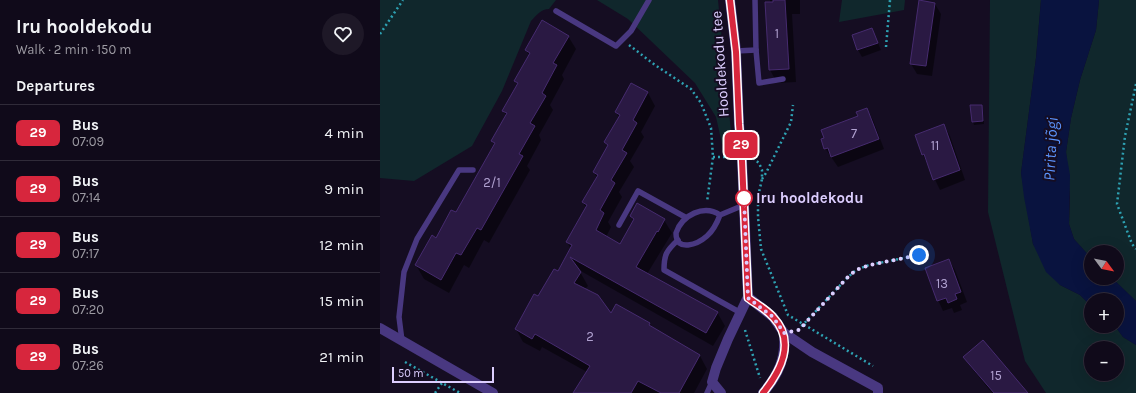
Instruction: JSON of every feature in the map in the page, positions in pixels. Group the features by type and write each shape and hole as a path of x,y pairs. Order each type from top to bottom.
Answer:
{"street":[{"name":"Hooldekodu tee","path":"730,0 736,52 748,298"},
{"path":"722,393 712,382 722,354 748,298 773,317 784,333 812,352 878,388 878,393"},
{"path":"380,328 493,393"},
{"path":"764,393 782,364 785,348 784,333"}],"lane":[{"path":"556,11 616,46 630,31 649,0"},
{"path":"756,0 756,50 760,83 783,79"},
{"path":"736,52 756,50"},
{"path":"402,341 399,317 404,272 417,239 459,170 473,170"},
{"path":"619,225 638,191 685,217"},
{"path":"720,215 714,211 706,211 694,213 685,217 677,228 676,237 682,244 687,246 697,243 708,236 717,224 720,215 744,205"},
{"path":"678,240 664,257 664,270 741,313"},
{"path":"707,393 712,382"}],"path":[{"path":"380,34 403,0"},
{"path":"886,47 890,0"},
{"path":"622,41 691,89 701,103 711,128 713,157 706,211"},
{"path":"1136,84 1124,136 1117,204 1132,244 1136,249"},
{"path":"762,179 791,122 793,105"},
{"path":"713,157 742,157 754,159 759,163 762,170 762,179 758,197 761,249 788,315 872,366"},
{"path":"784,333 799,330 856,270 870,265 919,255"},
{"path":"741,313 764,393"},
{"path":"405,362 460,393"},
{"path":"435,393 442,382"}],"green space":[{"path":"380,0 556,0 549,9 541,11 531,21 502,91 472,146 414,181 380,178"},
{"path":"597,0 718,0 732,142 727,146 722,144 716,117 695,83 628,19"},
{"path":"842,0 905,0 904,10 839,22"},
{"path":"990,0 1041,0 1036,58 1021,173 1033,244 1060,285 1080,295 1084,299 1084,333 1120,333 1123,337 1136,345 1136,393 1046,393 1025,361 988,212"},
{"path":"1099,0 1136,0 1136,301 1119,285 1124,285 1124,245 1084,245 1084,250 1074,239 1069,224 1070,197 1066,152 1071,118 1080,80 1096,30"}],"water":[{"name":"Pirita jõgi","path":"1041,0 1099,0 1096,30 1080,80 1071,118 1066,152 1070,175 1069,224 1074,239 1084,250 1084,285 1119,285 1136,301 1136,345 1123,337 1120,333 1124,333 1124,293 1084,293 1084,299 1080,295 1060,285 1046,272 1033,244 1021,173 1036,58"}],"building":[{"path":"773,0 785,0 789,69 769,70 765,2 773,2"},
{"path":"919,0 935,3 926,66 910,64"},
{"path":"542,20 569,36 553,63 557,65 542,93 546,96 530,123 535,126 519,154 523,156 481,230 477,228 461,255 456,253 441,280 415,265 432,235 436,238 451,210 456,212 495,143 491,141 507,113 502,111 518,83 514,81 530,53 525,50"},
{"path":"872,28 878,43 857,50 852,35"},
{"path":"631,83 648,92 633,120 637,123 622,150 627,153 611,180 615,183 600,210 604,213 596,230 620,244 634,219 630,216 637,203 665,219 636,267 718,312 706,333 570,257 581,272 574,283 598,295 611,313 616,304 650,323 649,325 700,355 679,393 661,393 638,381 631,393 573,393 590,366 535,334 532,339 515,329 534,294 538,296 554,269 558,271 572,245 566,242 587,205 582,202 598,175 593,172 608,145 604,142 620,115 615,112"},
{"path":"970,105 982,105 983,121 972,122"},
{"path":"867,108 879,139 831,157 828,148 824,149 821,139 824,138 821,130 858,116 856,112"},
{"path":"944,124 960,170 933,180 924,154 922,155 915,135"},
{"path":"949,259 961,292 955,294 957,299 948,303 946,298 937,301 925,268"},
{"path":"983,340 1028,393 994,393 963,357"}],"bus line":[{"name":"29","path":"730,0 736,52 748,298 773,317 784,333 785,348 782,364 763,393"}],"place":[{"name":"Iru hooldekodu","path":"744,198"}],"route":[{"path":"744,198 748,298 773,317 784,333 799,330 856,270 870,265 919,255"}]}
